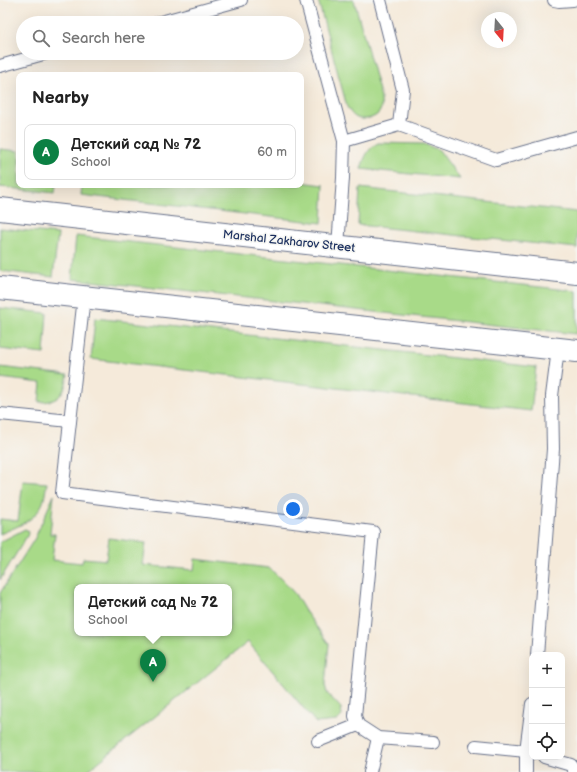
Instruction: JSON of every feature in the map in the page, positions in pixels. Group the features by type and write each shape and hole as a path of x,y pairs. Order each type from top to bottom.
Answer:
{"street":[{"name":"Marshal Zakharov Street","path":"0,209 577,273"},
{"path":"0,288 567,350"}],"lane":[{"path":"183,16 241,0"},
{"path":"306,0 344,141 338,246"},
{"path":"380,0 403,90 399,125"},
{"path":"554,0 572,0"},
{"path":"0,66 22,60"},
{"path":"344,141 399,125 496,160 577,137"},
{"path":"84,297 62,493 373,532 355,716 358,726 378,738 433,742"},
{"path":"538,652 554,449 552,396 567,350"},
{"path":"0,414 70,421"},
{"path":"318,742 358,726"},
{"path":"370,772 378,738"},
{"path":"476,746 529,752 526,772"},
{"path":"554,760 574,766"}],"green space":[{"path":"318,0 354,0 381,98 381,109 373,117 363,119 357,118 352,115 347,107"},
{"path":"378,143 424,144 439,150 460,179 361,169 367,154"},
{"path":"0,149 16,151 16,188 56,188 55,193 0,187"},
{"path":"304,182 324,185 322,223 81,195 82,188 304,188"},
{"path":"360,188 577,212 577,248 358,225"},
{"path":"0,228 58,234 53,277 0,271"},
{"path":"76,236 577,291 577,334 72,279"},
{"path":"0,308 47,313 44,354 0,349"},
{"path":"95,318 536,367 531,411 91,359"},
{"path":"0,367 68,375 65,387 60,396 46,402 39,402 41,383 0,378"},
{"path":"23,481 47,483 42,505 37,513 28,521 0,534 0,519 18,521"},
{"path":"54,495 50,534 55,534 52,560 82,563 83,558 106,560 109,538 146,543 143,565 194,570 195,559 269,568 295,594 305,611 329,644 325,685 327,693 341,708 342,716 337,721 316,723 248,642 86,772 0,772 0,593 35,538"},
{"path":"25,529 29,531 27,536 0,580 0,542"}],"place":[{"name":"Детский сад № 72","path":"153,682"}]}
